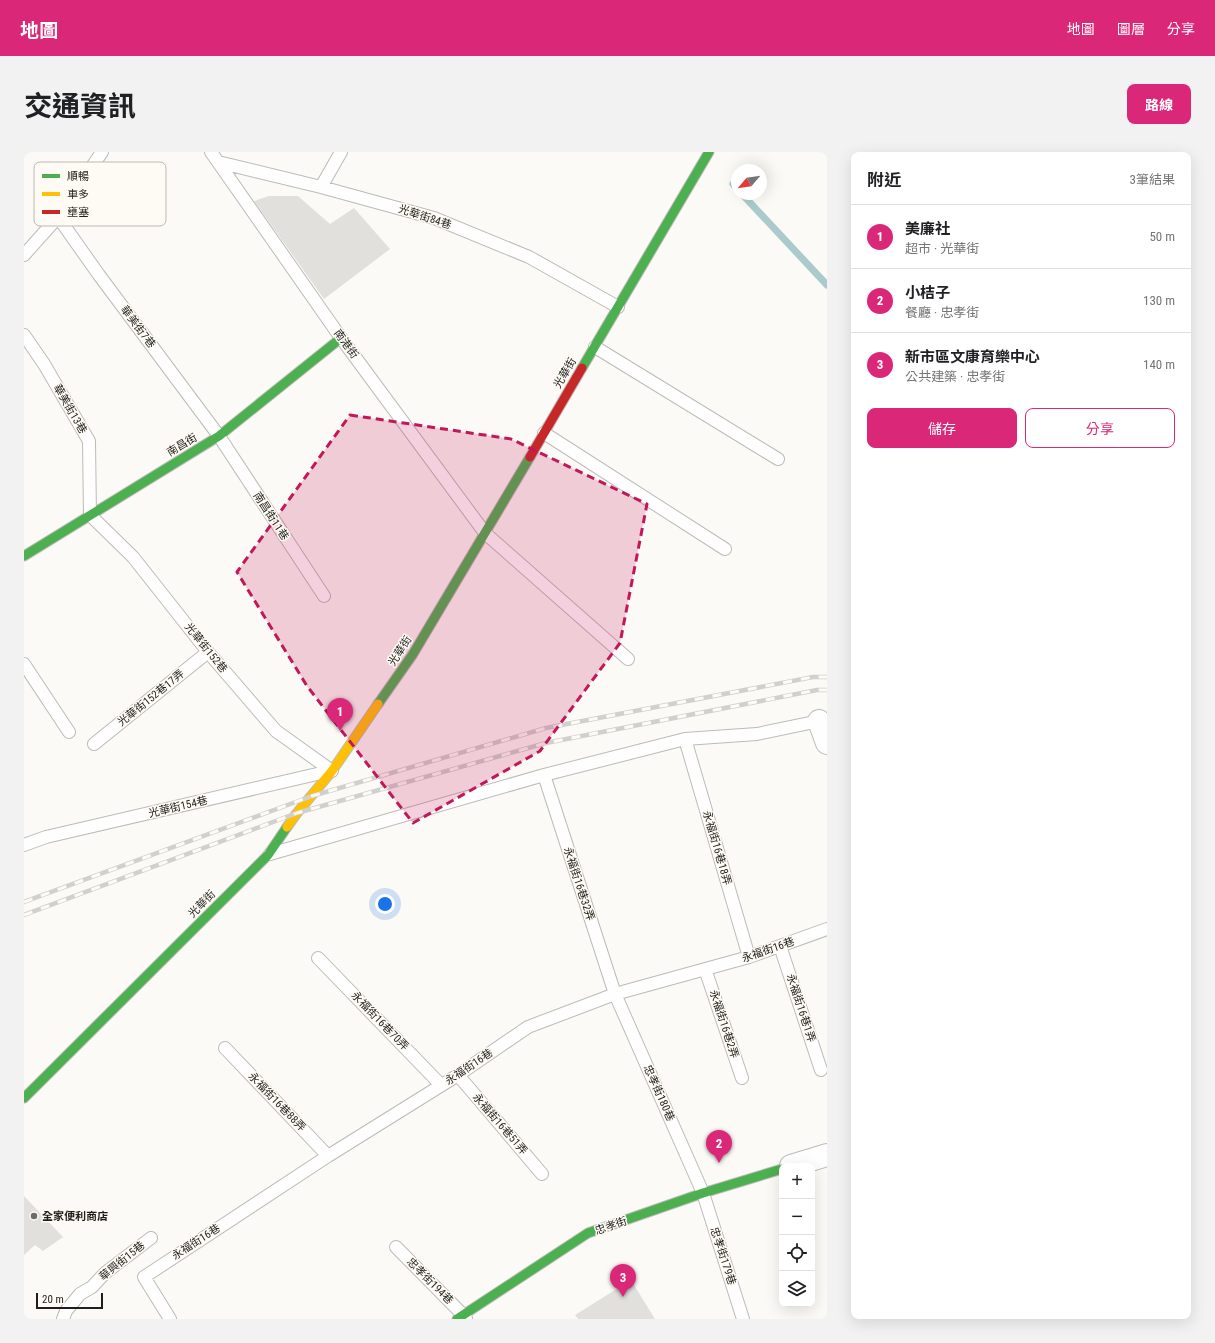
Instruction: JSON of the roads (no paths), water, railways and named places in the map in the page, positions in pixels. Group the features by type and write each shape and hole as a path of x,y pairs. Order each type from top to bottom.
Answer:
{"street":[{"name":"光華街","path":"24,1098 268,855 297,813 332,771 413,654 512,490 709,152"},
{"name":"南昌街","path":"26,550 90,515 219,436 341,338"},
{"path":"823,720 827,743"},
{"path":"801,1163 827,1155"},
{"name":"忠孝街","path":"462,1317 588,1233 703,1193 779,1170"}],"lane":[{"path":"95,162 102,152"},
{"name":"南港街","path":"211,152 341,338 485,533 628,659"},
{"path":"322,187 341,152"},
{"name":"光華街84巷","path":"218,162 322,187 434,218 522,254 618,307"},
{"path":"24,255 50,226"},
{"name":"華美街7巷","path":"64,226 219,436"},
{"name":"華美街13巷","path":"24,334 44,364 89,441 90,515"},
{"path":"595,347 778,458"},
{"path":"544,433 725,549"},
{"name":"南昌街11巷","path":"219,436 324,596"},
{"name":"光華街152巷","path":"90,515 133,557 208,652 276,731 332,771"},
{"name":"光華街152巷17弄","path":"94,744 208,652"},
{"path":"24,664 69,732"},
{"path":"268,855 544,775 684,739 758,734 823,720"},
{"name":"永福街16巷18弄","path":"684,739 749,957"},
{"name":"光華街154巷","path":"24,845 46,837 332,771"},
{"name":"永福街16巷32弄","path":"544,775 615,994"},
{"name":"永福街16巷","path":"170,1319 144,1277 328,1156 458,1075 528,1027 615,994 749,957 827,929"},
{"name":"永福街16巷1弄","path":"780,946 821,1070"},
{"name":"永福街16巷70弄","path":"318,958 441,1085"},
{"name":"永福街16巷2弄","path":"705,969 742,1078"},
{"name":"忠孝街180巷","path":"615,994 703,1193"},
{"name":"永福街16巷88弄","path":"225,1048 328,1156"},
{"name":"永福街16巷51弄","path":"458,1075 542,1174"},
{"name":"忠孝街179巷","path":"703,1193 743,1319"},
{"name":"華興街15巷","path":"63,1319 66,1311 80,1294 92,1287 105,1273 151,1238"},
{"name":"忠孝街194巷","path":"396,1247 462,1317"}],"waterway":[{"path":"748,200 827,285"}],"railway":[{"path":"24,902 312,796 546,728 813,677 827,677"},
{"path":"24,915 297,813 546,743 817,690 827,690"}],"place":[{"name":"美廉社","path":"340,731"},
{"name":"小桔子","path":"719,1163"},
{"name":"全家便利商店","path":"34,1216"},
{"name":"新市區文康育樂中心","path":"623,1297"}]}
